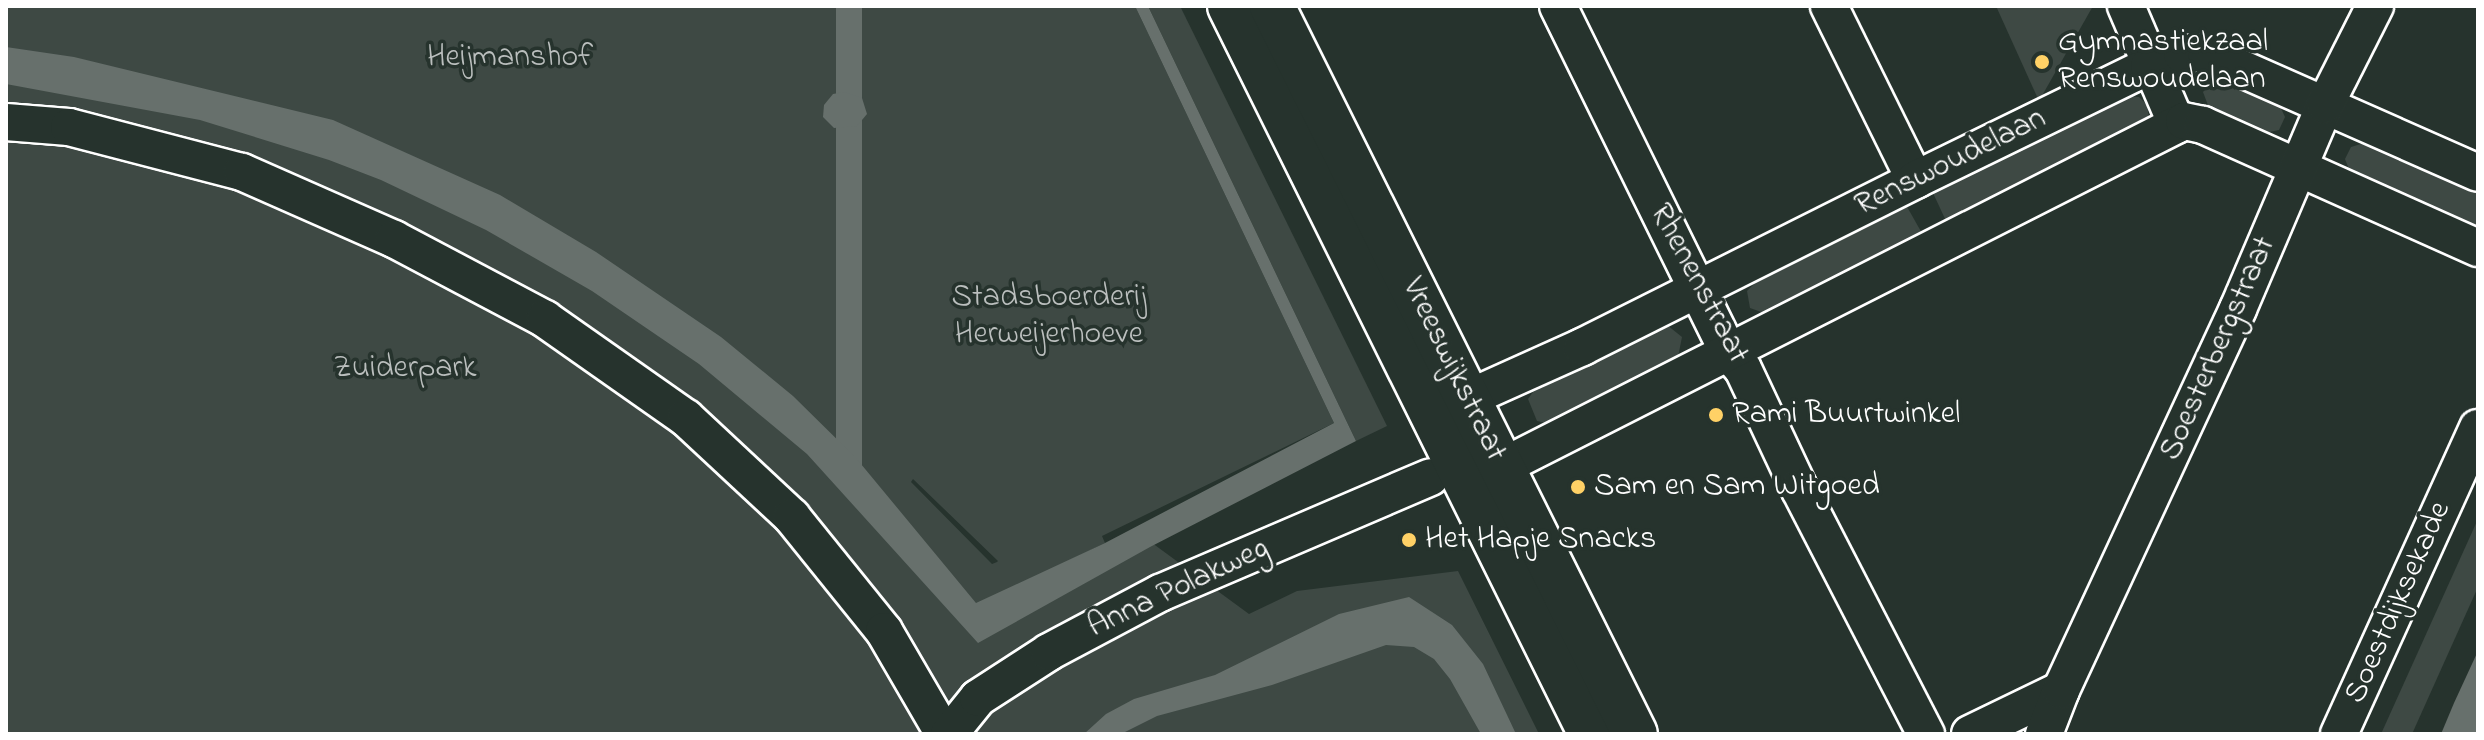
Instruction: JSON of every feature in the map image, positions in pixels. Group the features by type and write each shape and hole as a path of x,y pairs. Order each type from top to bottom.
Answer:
{"main road":[{"name":"Vreeswijkstraat","path":"1230,6 1449,406"},
{"name":"Vreeswijkstraat","path":"1272,6 1449,406 1466,476 1591,734"},
{"name":"Vreeswijkstraat","path":"1466,476 1635,734"}],"street":[{"name":"Rhenenstraat","path":"1558,6 1729,353 1743,369 1799,488 1926,734"},
{"path":"1829,6 1915,180"},
{"path":"2126,6 2149,66 2177,125"},
{"name":"Soesterbergstraat","path":"2044,734 2061,690 2232,323 2325,105 2375,6"},
{"name":"Renswoudelaan","path":"1449,406 1582,347 1915,180 2149,66 2182,54 2206,53 2478,173"},
{"path":"1466,476 1729,353 2184,121 2203,125 2478,248"},
{"path":"6,122 69,127 242,172 394,239 545,319 686,418 792,517 884,631 947,734"},
{"name":"Soestdijksekade","path":"2339,734 2478,428"},
{"name":"Anna Polakweg","path":"947,734 978,698 1049,652 1132,607 1466,476"},
{"path":"1970,734 2061,690"}],"green space":[{"name":"Zuiderpark","path":"6,6 1135,6 1334,423 1102,536 1105,543 1023,583 1148,540 1249,614 1297,591 1458,571 1539,734 6,734","holes":["913,479 998,561 992,564 911,482"]},
{"path":"1148,6 1180,6 1387,426 1356,441"},
{"name":"Gymnastiekzaal Renswoudelaan","path":"1996,6 2093,6 2039,101"},
{"path":"2215,79 2225,80 2279,104 2285,117 2279,130 2265,133 2209,108 2203,92"},
{"path":"2126,96 2139,97 2147,105 2149,118 2140,127 1947,223 1933,193"},
{"path":"2364,143 2478,193 2478,230 2350,172 2345,159 2351,147"},
{"path":"1906,205 1923,235 1767,314 1750,308 1747,291 1757,281"},
{"path":"1667,325 1682,337 1678,357 1546,423 1537,421 1528,399 1533,392"},
{"path":"2478,519 2478,587 2412,734 2381,734"}],"shaded area":[{"path":"836,6 862,6 862,469 836,469"},
{"path":"1135,6 1148,6 1356,441 1150,547 978,643 807,454 699,364 592,291 486,230 381,180 329,160 200,120 6,84 6,47 74,57 333,120 500,195 596,252 721,337 793,396 856,458 976,603 1105,543 1334,423"},
{"path":"844,92 862,98 867,114 857,126 834,128 823,117 824,105 833,94"},
{"path":"1409,597 1452,625 1483,664 1516,734 1481,734 1450,679 1434,659 1414,647 1386,645 1272,685 1157,716 1121,734 1084,734 1106,714 1134,699 1215,675 1339,614"},
{"path":"2478,651 2478,734 2441,734 2454,703"}],"place":[{"name":"Gymnastiekzaal Renswoudelaan","path":"2042,62"},
{"name":"Rami Buurtwinkel","path":"1716,415"},
{"name":"Sam en Sam Witgoed","path":"1578,487"},
{"name":"Het Hapje Snacks","path":"1409,540"}],"park label":[{"name":"Heijmanshof","path":"510,58"},
{"name":"Stadsboerderij Herweijerhoeve","path":"1049,318"}]}
